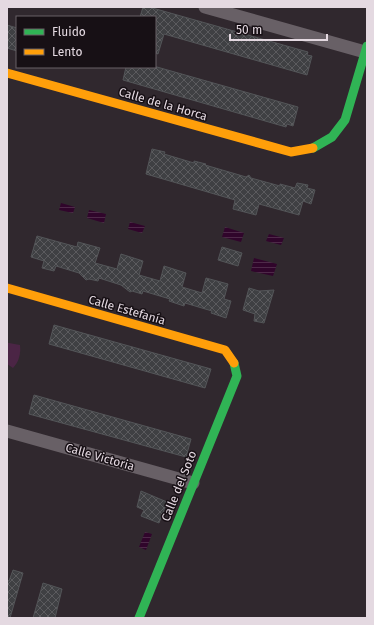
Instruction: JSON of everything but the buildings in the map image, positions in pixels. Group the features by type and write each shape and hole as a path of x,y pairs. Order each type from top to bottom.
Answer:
{"street":[{"path":"205,7 366,49"},
{"name":"Calle de la Horca","path":"7,73 291,152 312,148 332,137 345,120 366,49"},
{"name":"Calle Estefanía","path":"7,288 225,350 235,364"},
{"name":"Calle del Soto","path":"139,618 237,376 235,364"},
{"name":"Calle Victoria","path":"7,431 193,483"}],"shaded area":[{"path":"61,203 75,207 73,213 59,210"},
{"path":"89,210 106,214 104,223 87,218"},
{"path":"130,222 145,226 142,233 128,229"},
{"path":"225,227 244,233 241,242 222,237"},
{"path":"269,234 284,238 281,245 266,241"},
{"path":"254,258 277,264 273,276 251,271"},
{"path":"7,343 20,345 19,357 13,368 7,364"},
{"path":"145,532 152,534 146,550 139,547"}],"traffic: fast":[{"path":"313,148 332,137 345,120 367,46"},
{"path":"139,618 237,376 234,363"}],"traffic: slow":[{"path":"7,73 291,152 313,148"},
{"path":"7,288 225,350 234,363"}]}
